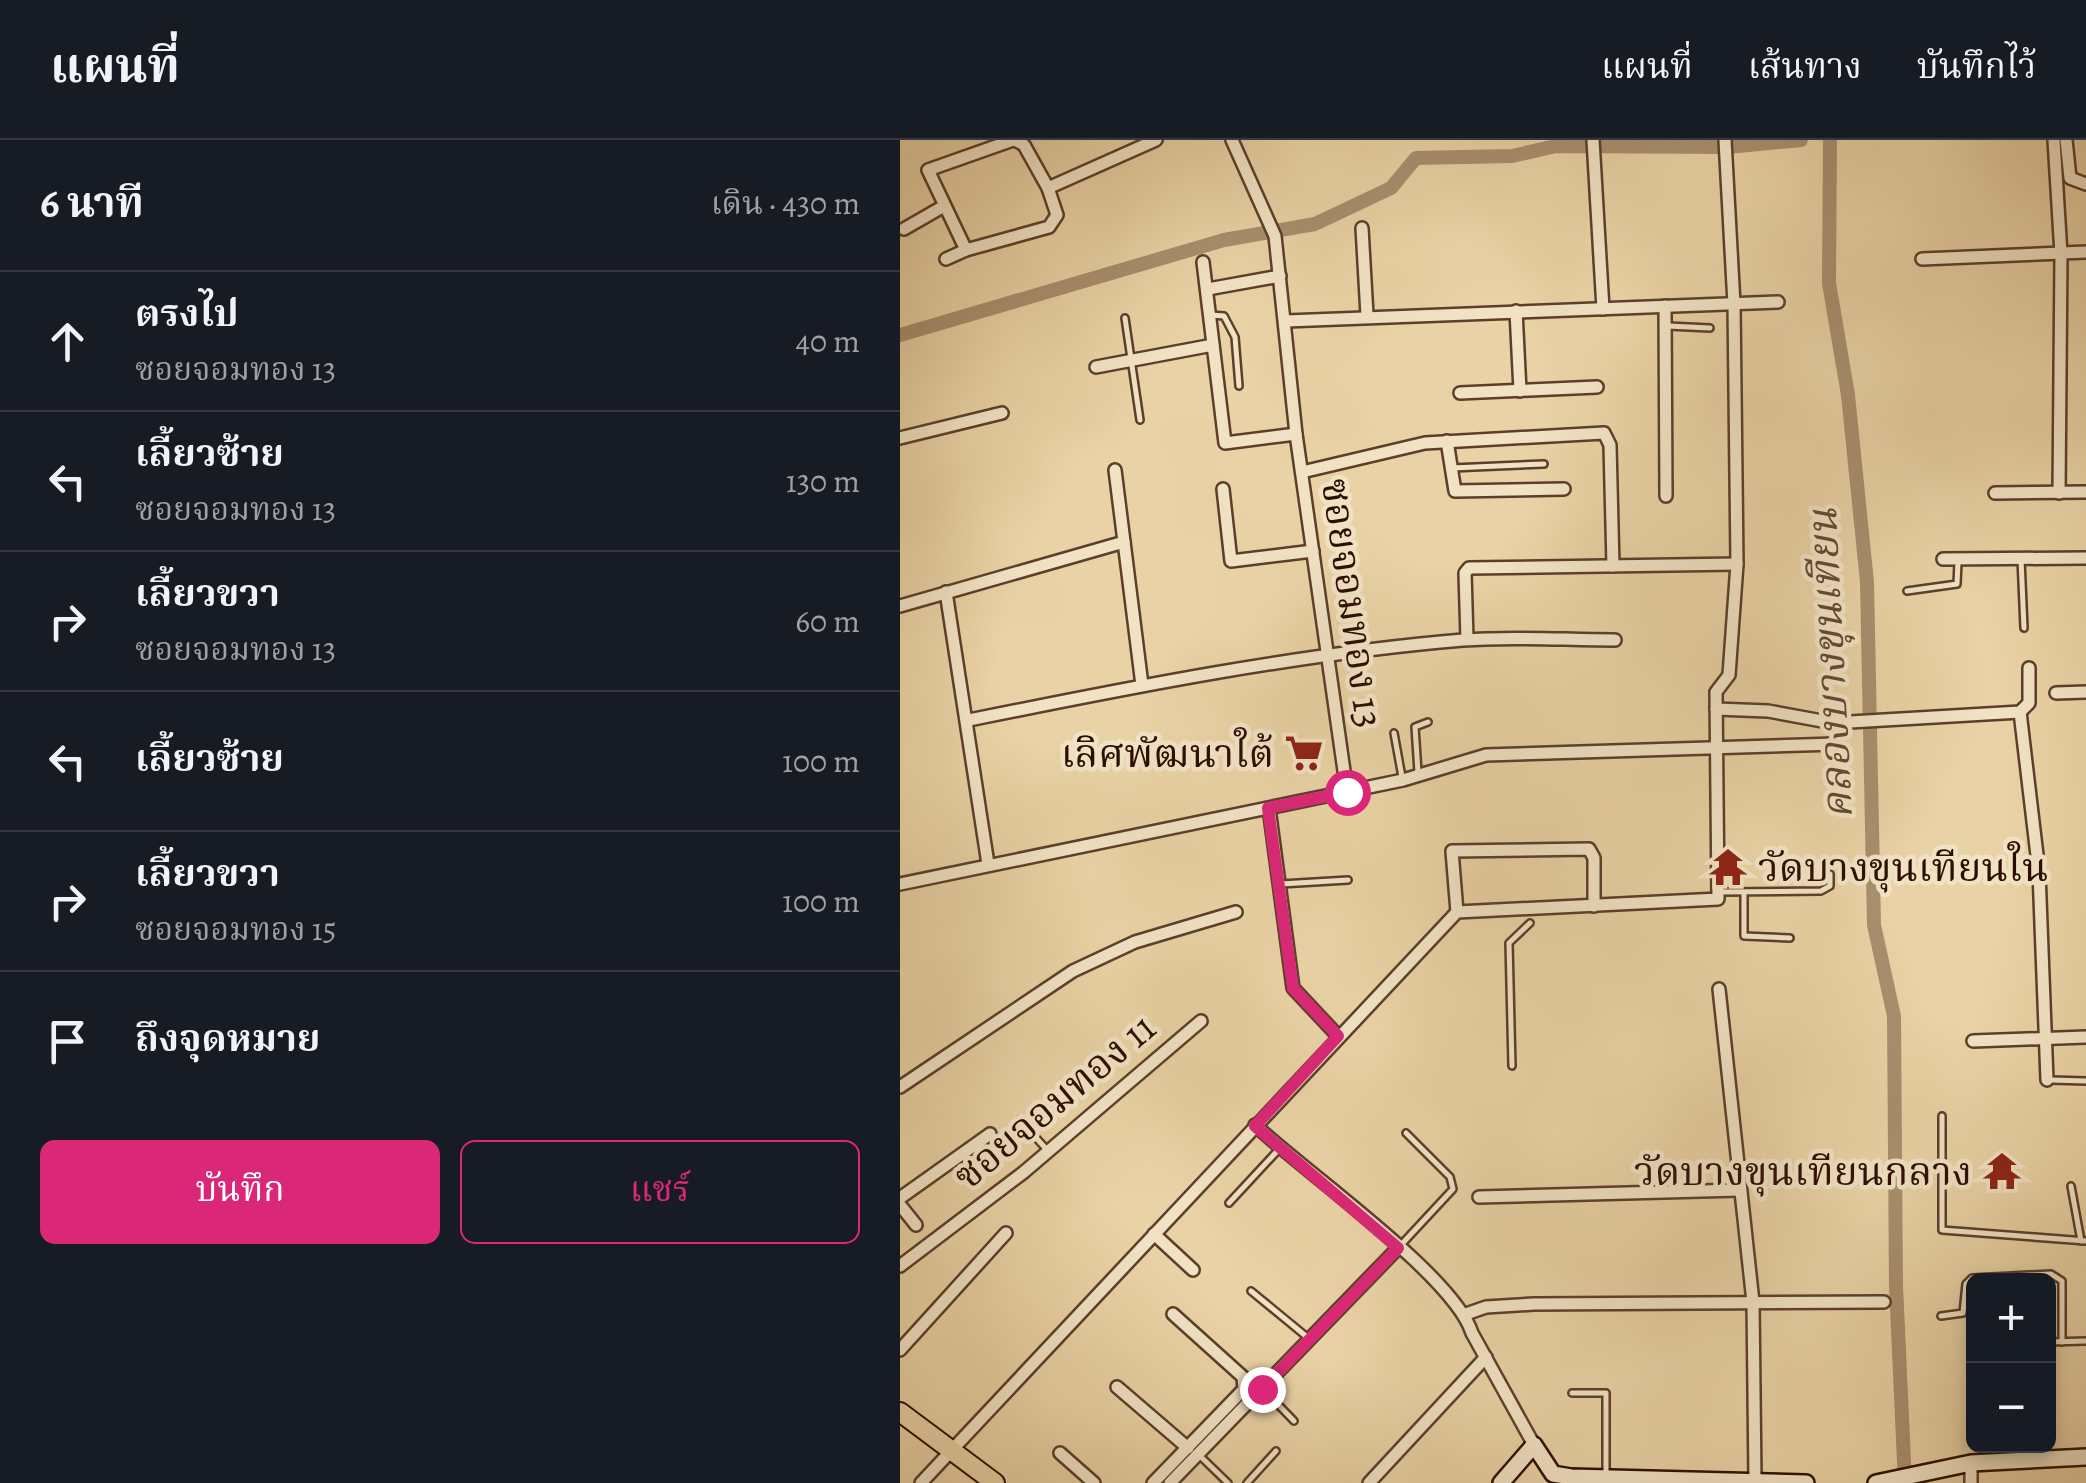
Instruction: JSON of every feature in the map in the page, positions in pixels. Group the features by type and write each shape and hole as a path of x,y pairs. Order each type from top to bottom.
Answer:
{"main road":[{"path":"900,1412 995,1483"}],"street":[{"path":"946,259 1054,224 1056,205 1024,144 1014,140 928,170 966,250"},
{"path":"1048,188 1156,140"},
{"name":"ซอยจอมทอง 13","path":"1232,140 1275,236 1296,434 1347,792"},
{"path":"2054,140 2061,254 2060,493"},
{"path":"2066,140 2070,178 2086,184"},
{"path":"1593,146 1603,309"},
{"path":"920,1483 1457,912 1713,902 1721,892 1716,692 1729,675 1736,564 1734,304 1725,147"},
{"path":"904,230 944,206"},
{"path":"1362,228 1367,315"},
{"path":"1922,259 2086,252"},
{"path":"1203,262 1225,443 1296,434"},
{"path":"1208,289 1280,276"},
{"path":"1286,321 1778,302"},
{"path":"1665,306 1666,496"},
{"path":"1516,311 1520,391"},
{"path":"1096,367 1213,345"},
{"path":"1460,393 1596,387"},
{"path":"900,438 1002,414"},
{"path":"1302,472 1447,441 1604,434 1610,444 1614,566"},
{"path":"1447,441 1452,487 1460,492 1564,489"},
{"path":"1115,470 1142,685"},
{"path":"1223,489 1231,561 1313,552"},
{"path":"1995,493 2086,492"},
{"path":"900,606 1124,542"},
{"path":"1943,560 2086,558"},
{"path":"1467,640 1465,573 1469,568 1736,564"},
{"path":"946,592 969,720 988,864"},
{"path":"969,720 1142,685 1328,656 1467,640 1615,640"},
{"path":"1716,709 1768,711 1841,723 2020,712 2029,703 2029,668"},
{"path":"2056,693 2086,692"},
{"path":"2020,712 2039,872 2047,1080"},
{"path":"900,884 1403,780 1486,755 1835,744"},
{"path":"1268,808 1293,988 1338,1036"},
{"path":"1457,912 1452,851 1527,847 1589,850 1594,858 1594,906"},
{"path":"900,1087 1073,971 1135,942 1236,912"},
{"path":"1719,989 1754,1302 1750,1482"},
{"name":"ซอยจอมทอง 11","path":"900,1266 1048,1152 1201,1021"},
{"path":"1973,1041 2086,1037"},
{"path":"1255,1126 1398,1248 1466,1314 1486,1358 1553,1474 1806,1483"},
{"path":"916,1225 900,1202 990,1134"},
{"path":"1480,1197 1739,1190"},
{"path":"900,1350 1006,1233"},
{"path":"1154,1234 1192,1270"},
{"path":"1153,1483 1262,1389 1398,1248"},
{"path":"1466,1314 1486,1307 1534,1304 1884,1302"},
{"path":"1170,1483 1241,1396 1245,1383 1173,1314"},
{"path":"1370,1483 1486,1358"},
{"path":"1117,1386 1193,1451"},
{"path":"1501,1483 1534,1445"},
{"path":"1060,1453 1094,1483"},
{"path":"1884,1482 1971,1463 2086,1457"},
{"path":"1971,1463 1971,1483"}],"lane":[{"path":"1210,315 1224,316 1232,325 1239,386"},
{"path":"1124,318 1140,420"},
{"path":"1665,326 1710,328"},
{"path":"1449,468 1544,464"},
{"path":"1907,591 1957,584 1958,559"},
{"path":"2021,560 2024,628"},
{"path":"1418,774 1415,727 1428,722"},
{"path":"1394,733 1403,780"},
{"path":"1721,892 1824,890 1830,886 1830,874"},
{"path":"1279,884 1348,880"},
{"path":"1744,893 1744,936 1790,938"},
{"path":"1512,1066 1509,943 1530,923"},
{"path":"2047,1080 2086,1082"},
{"path":"1942,1116 1940,1228 2084,1241 2071,1186"},
{"path":"1020,1120 1048,1152"},
{"path":"1398,1248 1453,1189 1450,1178 1406,1133"},
{"path":"1229,1203 1280,1148"},
{"path":"1941,1316 1963,1313 1966,1284 1972,1278 2052,1274 2062,1282 2062,1342"},
{"path":"1251,1292 1310,1339"},
{"path":"2056,1342 2086,1341"},
{"path":"1262,1389 1294,1422"},
{"path":"1572,1393 1606,1393 1606,1478"},
{"path":"1246,1483 1276,1450"},
{"path":"1193,1451 1228,1483"}],"waterway":[{"path":"900,335 1224,240 1315,224 1391,188 1416,158 1512,156 1556,146 1728,147 1801,140"},
{"name":"คลองบางขุนเทียน","path":"1830,140 1829,283 1848,395 1867,582 1874,925 1894,1016 1896,1286 1905,1483"}],"place":[{"name":"เลิศพัฒนาใต้","path":"1304,753"},
{"name":"วัดบางขุนเทียนใน","path":"1728,867"},
{"name":"วัดบางขุนเทียนกลาง","path":"2002,1171"}],"route":[{"path":"1262,1389 1398,1248 1255,1126 1338,1036 1293,988 1268,808 1347,792"}]}
